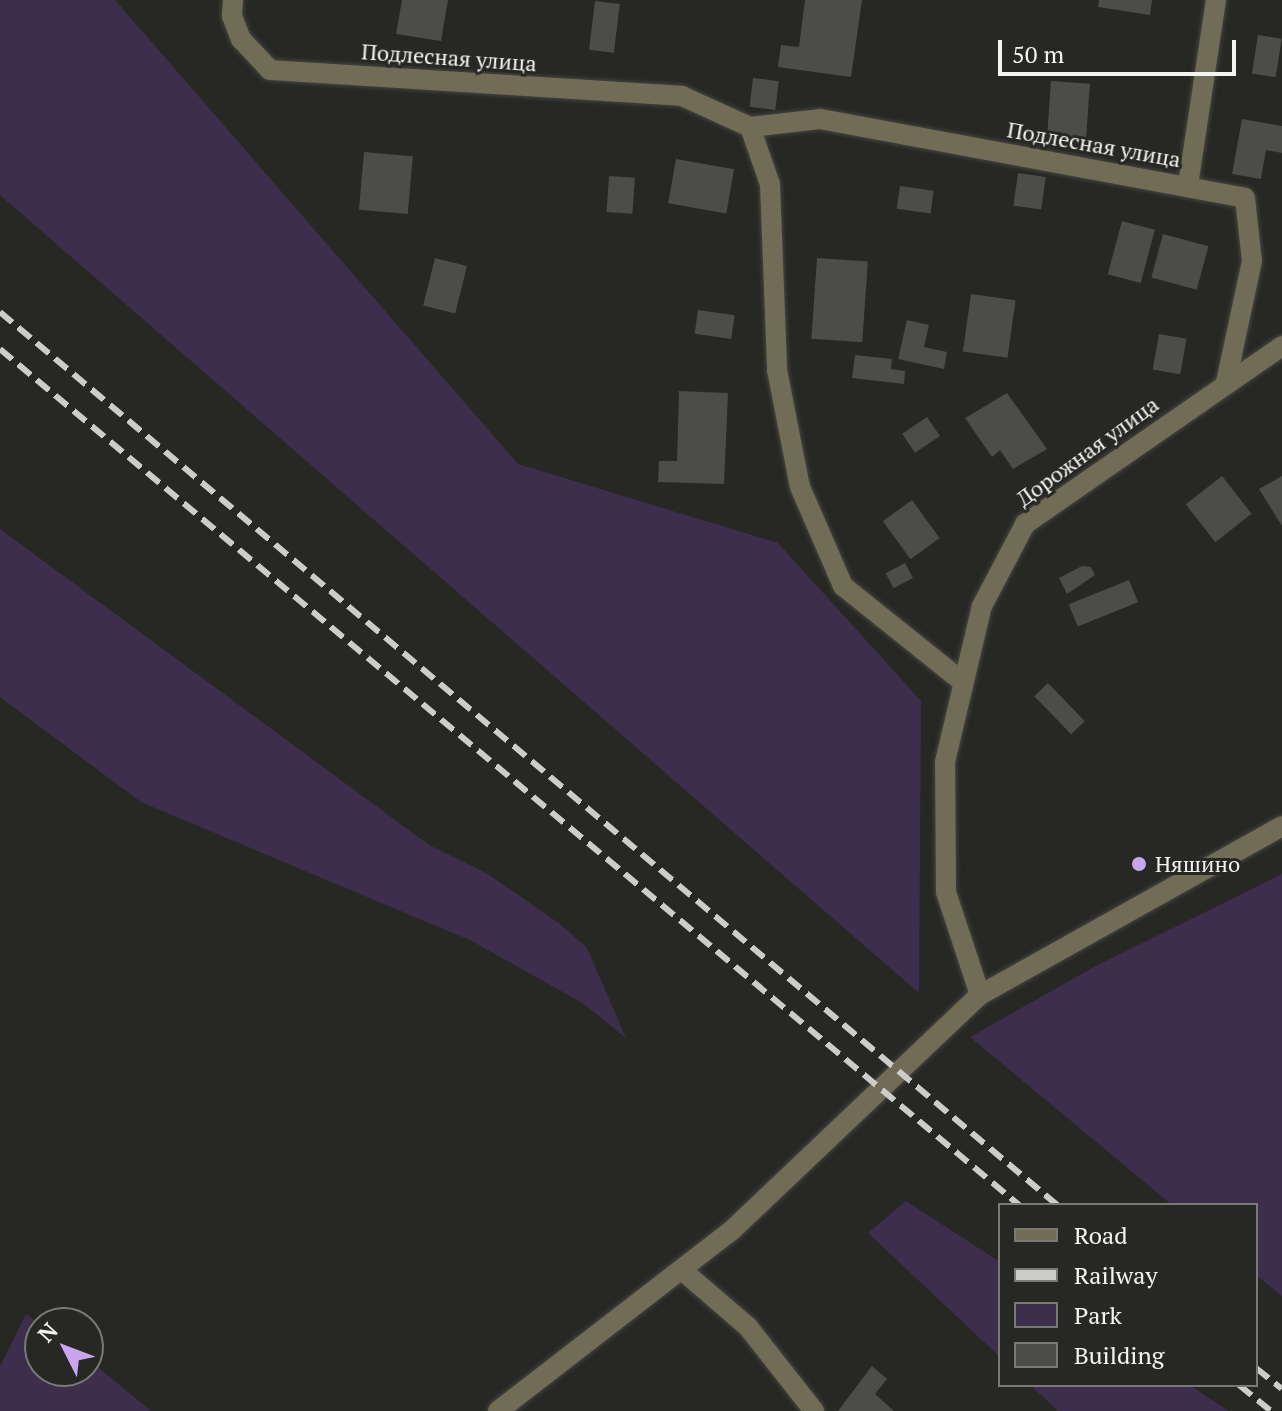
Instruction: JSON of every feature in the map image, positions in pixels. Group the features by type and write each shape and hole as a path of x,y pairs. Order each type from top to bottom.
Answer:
{"street":[{"name":"Подлесная улица","path":"233,0 232,16 241,39 270,70 682,96 750,127 820,119 1245,198 1252,261 1226,382"},
{"path":"1188,185 1216,0"},
{"path":"750,127 770,184 777,370 800,487 843,586 963,682"},
{"name":"Дорожная улица","path":"980,995 946,892 945,762 982,606 1025,524 1282,346"},
{"path":"498,1411 683,1271 842,1127 980,995 1282,826"},
{"path":"683,1271 748,1327 814,1411"}],"green space":[{"path":"0,0 115,0 518,464 778,543 921,701 919,993 0,195"},
{"path":"0,529 429,845 488,874 560,924 587,948 626,1038 584,1004 472,941 141,802 0,697"},
{"path":"1282,874 1282,1296 1258,1277 1258,1203 1170,1203 970,1037 1094,967"},
{"path":"906,1201 998,1261 998,1355 868,1233"},
{"path":"24,1318 24,1387 104,1387 104,1372 151,1411 0,1411 0,1367"},
{"path":"1032,1387 1192,1387 1229,1411 1058,1411"}],"building":[{"path":"402,0 448,0 441,41 396,34"},
{"path":"805,0 862,0 851,77 778,67 781,45 799,47"},
{"path":"1099,0 1152,0 1150,15 1098,7"},
{"path":"595,1 620,4 614,53 589,50"},
{"path":"1258,35 1282,39 1276,77 1252,74"},
{"path":"753,78 779,81 775,110 749,107"},
{"path":"1051,81 1090,84 1086,142 1047,139"},
{"path":"1242,119 1282,126 1282,153 1266,150 1261,179 1232,174"},
{"path":"364,152 413,156 408,214 359,210"},
{"path":"676,159 734,169 726,214 668,203"},
{"path":"1018,173 1046,177 1041,210 1013,206"},
{"path":"609,176 635,178 632,214 606,212"},
{"path":"900,186 934,191 930,214 897,209"},
{"path":"1122,221 1155,230 1141,283 1108,274"},
{"path":"1163,234 1208,246 1197,290 1151,277"},
{"path":"435,258 467,266 455,314 423,306"},
{"path":"817,258 868,262 862,342 811,339"},
{"path":"971,294 1016,300 1007,358 963,351"},
{"path":"698,310 735,315 731,339 695,334"},
{"path":"907,320 929,325 924,347 947,352 944,369 898,359"},
{"path":"1159,334 1187,339 1180,374 1153,369"},
{"path":"855,355 892,359 891,369 905,371 904,384 852,378"},
{"path":"679,391 728,393 724,484 658,482 659,461 677,461"},
{"path":"1007,393 1047,449 1013,469 1000,450 992,457 965,418"},
{"path":"927,417 940,436 915,453 902,434"},
{"path":"1222,476 1252,514 1215,542 1186,504"},
{"path":"1282,476 1282,526 1259,489"},
{"path":"912,500 940,538 911,559 883,521"},
{"path":"905,563 913,578 894,588 886,573"},
{"path":"1082,566 1091,567 1095,575 1067,594 1059,578"},
{"path":"1129,580 1138,602 1078,627 1069,604"},
{"path":"1048,683 1085,721 1071,734 1034,696"},
{"path":"872,1366 887,1379 875,1394 894,1411 838,1411"}],"railway":[{"path":"0,312 1055,1203"},
{"path":"0,349 1017,1203"},
{"path":"1258,1370 1282,1389"},
{"path":"1241,1387 1271,1411"}],"place":[{"name":"Няшино","path":"1139,864"}]}
